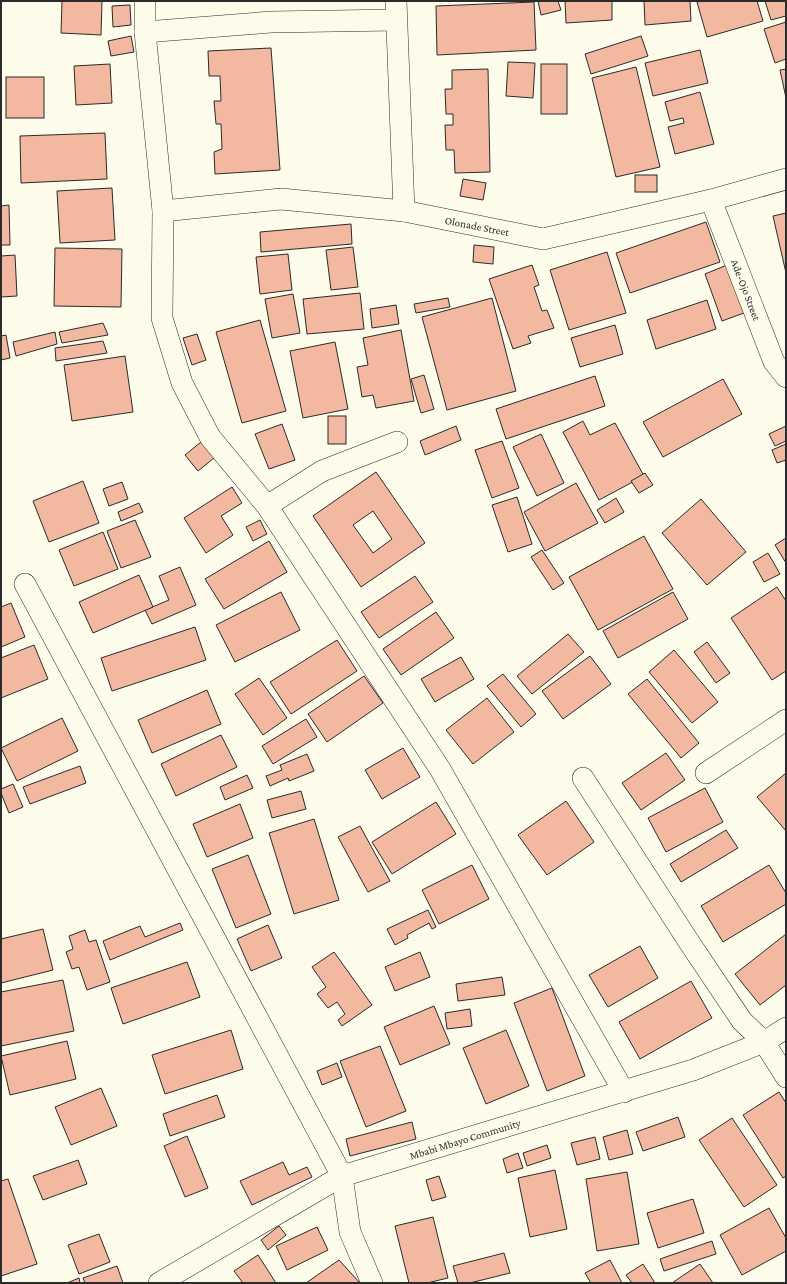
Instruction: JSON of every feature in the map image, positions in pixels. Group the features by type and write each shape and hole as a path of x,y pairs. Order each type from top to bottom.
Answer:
{"street":[{"path":"145,1 145,32 163,210 162,318 182,383 210,436 267,506 440,769 624,1092"},
{"path":"145,32 396,11 404,211"},
{"name":"Olonade Street","path":"163,210 281,199 404,211 543,239 711,200 786,179"},
{"name":"Ade-Ojo Street","path":"711,200 782,366"},
{"path":"267,506 322,471 397,442"},
{"path":"25,584 342,1176 350,1232 372,1283"},
{"path":"706,773 786,720"},
{"path":"583,778 688,942 742,1021 764,1042 786,1077"},
{"name":"Mbabi Mbayo Community","path":"159,1283 342,1176 693,1070 764,1042 786,1028"}],"building":[{"path":"62,1 102,1 101,35 61,33"},
{"path":"538,1 558,1 561,10 541,15"},
{"path":"565,1 612,1 612,20 566,23"},
{"path":"644,1 690,1 691,21 645,25"},
{"path":"757,1 763,21 707,37 697,2"},
{"path":"765,1 786,1 786,16 771,20"},
{"path":"534,2 536,50 437,55 436,6"},
{"path":"130,5 131,25 113,27 112,6"},
{"path":"786,22 786,59 775,63 764,29"},
{"path":"131,36 134,52 111,56 108,41"},
{"path":"641,36 648,56 591,74 585,54"},
{"path":"271,48 280,170 215,174 214,152 222,149 221,124 216,124 214,101 221,101 220,76 209,76 208,51"},
{"path":"700,50 708,83 653,96 645,63"},
{"path":"508,62 535,63 533,98 506,96"},
{"path":"110,64 112,103 76,105 74,66"},
{"path":"541,64 567,64 567,114 541,114"},
{"path":"636,67 660,167 616,177 592,78"},
{"path":"488,69 490,172 455,173 454,150 446,150 445,125 453,125 453,114 446,114 445,89 452,89 452,70"},
{"path":"786,69 786,98 780,70"},
{"path":"6,77 44,77 44,118 6,118"},
{"path":"700,92 714,144 675,154 668,127 684,123 683,118 670,121 665,102"},
{"path":"105,133 107,179 21,183 20,136"},
{"path":"635,175 657,175 657,192 635,192"},
{"path":"463,179 486,183 483,200 460,196"},
{"path":"112,188 115,240 60,243 57,191"},
{"path":"9,205 10,245 1,245 1,206"},
{"path":"786,213 786,273 773,216"},
{"path":"706,222 720,262 630,293 616,253"},
{"path":"351,224 352,244 261,252 260,232"},
{"path":"474,245 494,247 493,264 473,262"},
{"path":"353,247 358,287 331,290 326,250"},
{"path":"55,248 122,249 121,307 54,306"},
{"path":"607,252 626,313 569,330 550,270"},
{"path":"288,254 292,290 260,294 256,257"},
{"path":"15,255 17,296 1,297 1,256"},
{"path":"532,265 539,285 534,287 542,311 547,310 554,328 528,336 531,343 513,349 489,279"},
{"path":"727,265 744,313 722,321 705,274"},
{"path":"360,293 364,329 307,334 303,299"},
{"path":"293,294 300,333 272,338 265,299"},
{"path":"448,298 450,307 416,313 414,304"},
{"path":"492,298 516,391 447,410 422,317"},
{"path":"707,300 716,329 656,349 647,320"},
{"path":"396,305 399,324 372,328 370,309"},
{"path":"260,320 286,411 242,423 216,332"},
{"path":"103,323 108,335 62,343 59,332"},
{"path":"615,325 623,354 580,367 571,338"},
{"path":"401,330 414,401 376,408 373,395 362,397 357,367 368,365 363,338"},
{"path":"55,332 57,344 16,356 13,342"},
{"path":"197,334 206,360 192,365 183,338"},
{"path":"6,335 10,358 1,360 1,336"},
{"path":"103,341 107,353 56,361 55,348"},
{"path":"335,342 348,409 303,418 290,351"},
{"path":"125,356 133,412 72,421 64,365"},
{"path":"424,375 434,409 421,413 411,379"},
{"path":"595,376 605,406 506,439 496,409"},
{"path":"723,379 742,414 663,457 643,422"},
{"path":"328,416 346,416 346,444 328,444"},
{"path":"583,421 590,435 615,423 644,476 599,500 563,432"},
{"path":"282,424 295,460 269,469 255,434"},
{"path":"456,426 461,440 425,455 420,441"},
{"path":"786,426 786,441 775,446 769,434"},
{"path":"541,434 564,483 537,496 513,447"},
{"path":"502,441 519,488 492,498 475,450"},
{"path":"201,442 214,458 198,471 185,455"},
{"path":"786,444 786,460 777,463 772,450"},
{"path":"376,472 425,543 361,587 313,516","holes":["373,511 392,539 373,553 353,525"]},
{"path":"645,473 653,485 639,493 631,481"},
{"path":"83,481 99,523 49,542 33,501"},
{"path":"122,482 128,499 109,506 103,489"},
{"path":"576,483 598,523 545,551 524,512"},
{"path":"232,487 242,503 221,516 233,535 206,553 184,518"},
{"path":"517,497 532,544 508,552 492,505"},
{"path":"616,498 624,512 605,523 597,510"},
{"path":"701,499 746,552 707,585 662,533"},
{"path":"139,503 143,512 121,521 118,512"},
{"path":"135,520 151,557 121,568 107,531"},
{"path":"260,520 267,534 253,541 246,527"},
{"path":"103,532 118,569 74,586 59,550"},
{"path":"644,536 673,589 598,630 569,577"},
{"path":"786,538 786,563 775,545"},
{"path":"269,541 287,572 224,609 205,579"},
{"path":"542,550 564,583 553,590 531,557"},
{"path":"768,553 780,574 764,582 753,562"},
{"path":"180,567 196,605 152,624 145,610 169,600 159,576"},
{"path":"139,575 153,607 93,633 79,602"},
{"path":"415,576 433,602 379,638 361,612"},
{"path":"777,587 786,601 786,671 772,680 731,618"},
{"path":"281,592 300,630 235,662 216,625"},
{"path":"673,592 688,619 618,658 603,631"},
{"path":"11,603 25,637 1,647 1,607"},
{"path":"436,612 454,638 401,675 383,649"},
{"path":"195,627 206,660 112,691 101,658"},
{"path":"568,634 584,652 532,694 517,676"},
{"path":"337,640 357,671 291,714 270,682"},
{"path":"707,642 730,673 716,683 694,652"},
{"path":"34,645 48,679 1,698 1,658"},
{"path":"674,650 718,702 692,723 649,672"},
{"path":"590,656 611,684 563,719 542,691"},
{"path":"461,657 474,679 435,702 421,679"},
{"path":"503,674 536,714 521,727 487,686"},
{"path":"364,676 383,703 327,742 308,714"},
{"path":"259,678 287,718 263,735 235,694"},
{"path":"647,679 699,743 681,758 628,694"},
{"path":"207,690 221,724 152,753 138,720"},
{"path":"487,698 514,732 473,764 446,730"},
{"path":"62,718 78,751 17,781 1,748"},
{"path":"306,719 317,737 273,764 262,746"},
{"path":"221,735 237,767 176,796 161,764"},
{"path":"403,748 420,777 382,799 365,770"},
{"path":"666,753 685,780 641,810 622,783"},
{"path":"307,754 314,771 289,781 288,778 270,786 266,776 282,770 280,765"},
{"path":"80,766 86,783 30,804 23,787"},
{"path":"786,773 786,831 757,797"},
{"path":"247,775 253,788 225,800 220,787"},
{"path":"13,784 23,807 9,813 1,793 1,789"},
{"path":"705,788 723,822 666,852 648,818"},
{"path":"301,791 306,809 272,818 267,800"},
{"path":"566,801 594,842 547,875 518,835"},
{"path":"436,802 456,834 392,874 372,842"},
{"path":"240,804 253,838 207,857 193,824"},
{"path":"314,819 339,900 294,914 269,833"},
{"path":"360,826 390,881 368,892 338,837"},
{"path":"726,830 738,848 681,882 670,864"},
{"path":"248,855 271,914 236,928 212,869"},
{"path":"472,865 489,899 439,924 422,890"},
{"path":"769,865 786,893 786,904 723,942 701,906"},
{"path":"428,910 436,927 432,929 429,923 407,935 408,938 395,945 387,929"},
{"path":"180,923 183,930 110,960 103,941 140,926 145,937"},
{"path":"268,925 282,958 251,971 237,939"},
{"path":"43,929 53,970 1,983 1,939"},
{"path":"85,930 89,942 96,940 110,982 87,990 79,967 72,969 66,952 73,949 69,936"},
{"path":"786,934 786,985 760,1005 735,974"},
{"path":"640,946 658,978 608,1007 589,975"},
{"path":"334,952 372,1005 342,1026 338,1020 345,1014 337,1002 328,1008 317,994 326,987 312,967"},
{"path":"420,952 430,977 395,991 385,967"},
{"path":"187,962 200,997 123,1024 111,988"},
{"path":"502,977 505,995 458,1001 456,984"},
{"path":"63,980 74,1031 1,1046 1,992"},
{"path":"691,981 712,1018 640,1059 619,1022"},
{"path":"552,988 585,1076 547,1091 514,1003"},
{"path":"434,1006 450,1044 400,1065 384,1027"},
{"path":"470,1009 472,1026 447,1029 445,1013"},
{"path":"231,1030 243,1069 165,1094 152,1055"},
{"path":"506,1030 529,1086 486,1104 463,1048"},
{"path":"67,1041 76,1079 10,1095 1,1056"},
{"path":"380,1046 406,1111 366,1127 340,1061"},
{"path":"337,1063 342,1077 322,1085 317,1071"},
{"path":"101,1088 117,1126 71,1145 55,1107"},
{"path":"779,1092 786,1103 786,1176 783,1178 743,1115"},
{"path":"217,1095 225,1117 170,1136 163,1114"},
{"path":"678,1117 685,1137 643,1151 636,1132"},
{"path":"732,1118 777,1185 744,1207 699,1140"},
{"path":"412,1122 416,1139 350,1156 346,1139"},
{"path":"627,1130 633,1154 609,1160 603,1137"},
{"path":"187,1136 208,1188 185,1197 164,1146"},
{"path":"595,1137 600,1159 577,1165 571,1143"},
{"path":"547,1145 551,1158 527,1166 523,1153"},
{"path":"518,1153 523,1168 507,1173 503,1159"},
{"path":"78,1160 87,1184 43,1200 33,1176"},
{"path":"283,1162 289,1175 307,1167 312,1177 252,1205 240,1181"},
{"path":"555,1170 567,1229 530,1237 518,1178"},
{"path":"627,1172 639,1244 597,1251 586,1179"},
{"path":"439,1176 446,1197 432,1201 426,1180"},
{"path":"8,1179 37,1264 1,1276 1,1181"},
{"path":"693,1199 704,1233 658,1248 647,1213"},
{"path":"769,1208 786,1238 786,1251 742,1275 720,1235"},
{"path":"433,1217 448,1278 427,1283 409,1283 395,1226"},
{"path":"279,1226 286,1235 268,1250 261,1240"},
{"path":"317,1227 328,1250 287,1270 276,1246"},
{"path":"99,1234 110,1262 79,1274 68,1245"},
{"path":"712,1241 716,1254 664,1271 660,1259"},
{"path":"504,1253 510,1273 470,1283 458,1283 453,1266"},
{"path":"258,1255 276,1283 243,1283 234,1271"},
{"path":"339,1260 360,1283 306,1283"},
{"path":"610,1260 622,1283 591,1283 585,1273"},
{"path":"643,1264 655,1283 632,1283 626,1275"},
{"path":"700,1264 713,1283 672,1283"},
{"path":"117,1266 123,1283 85,1283 83,1278"},
{"path":"79,1278 80,1283 67,1283"}]}
